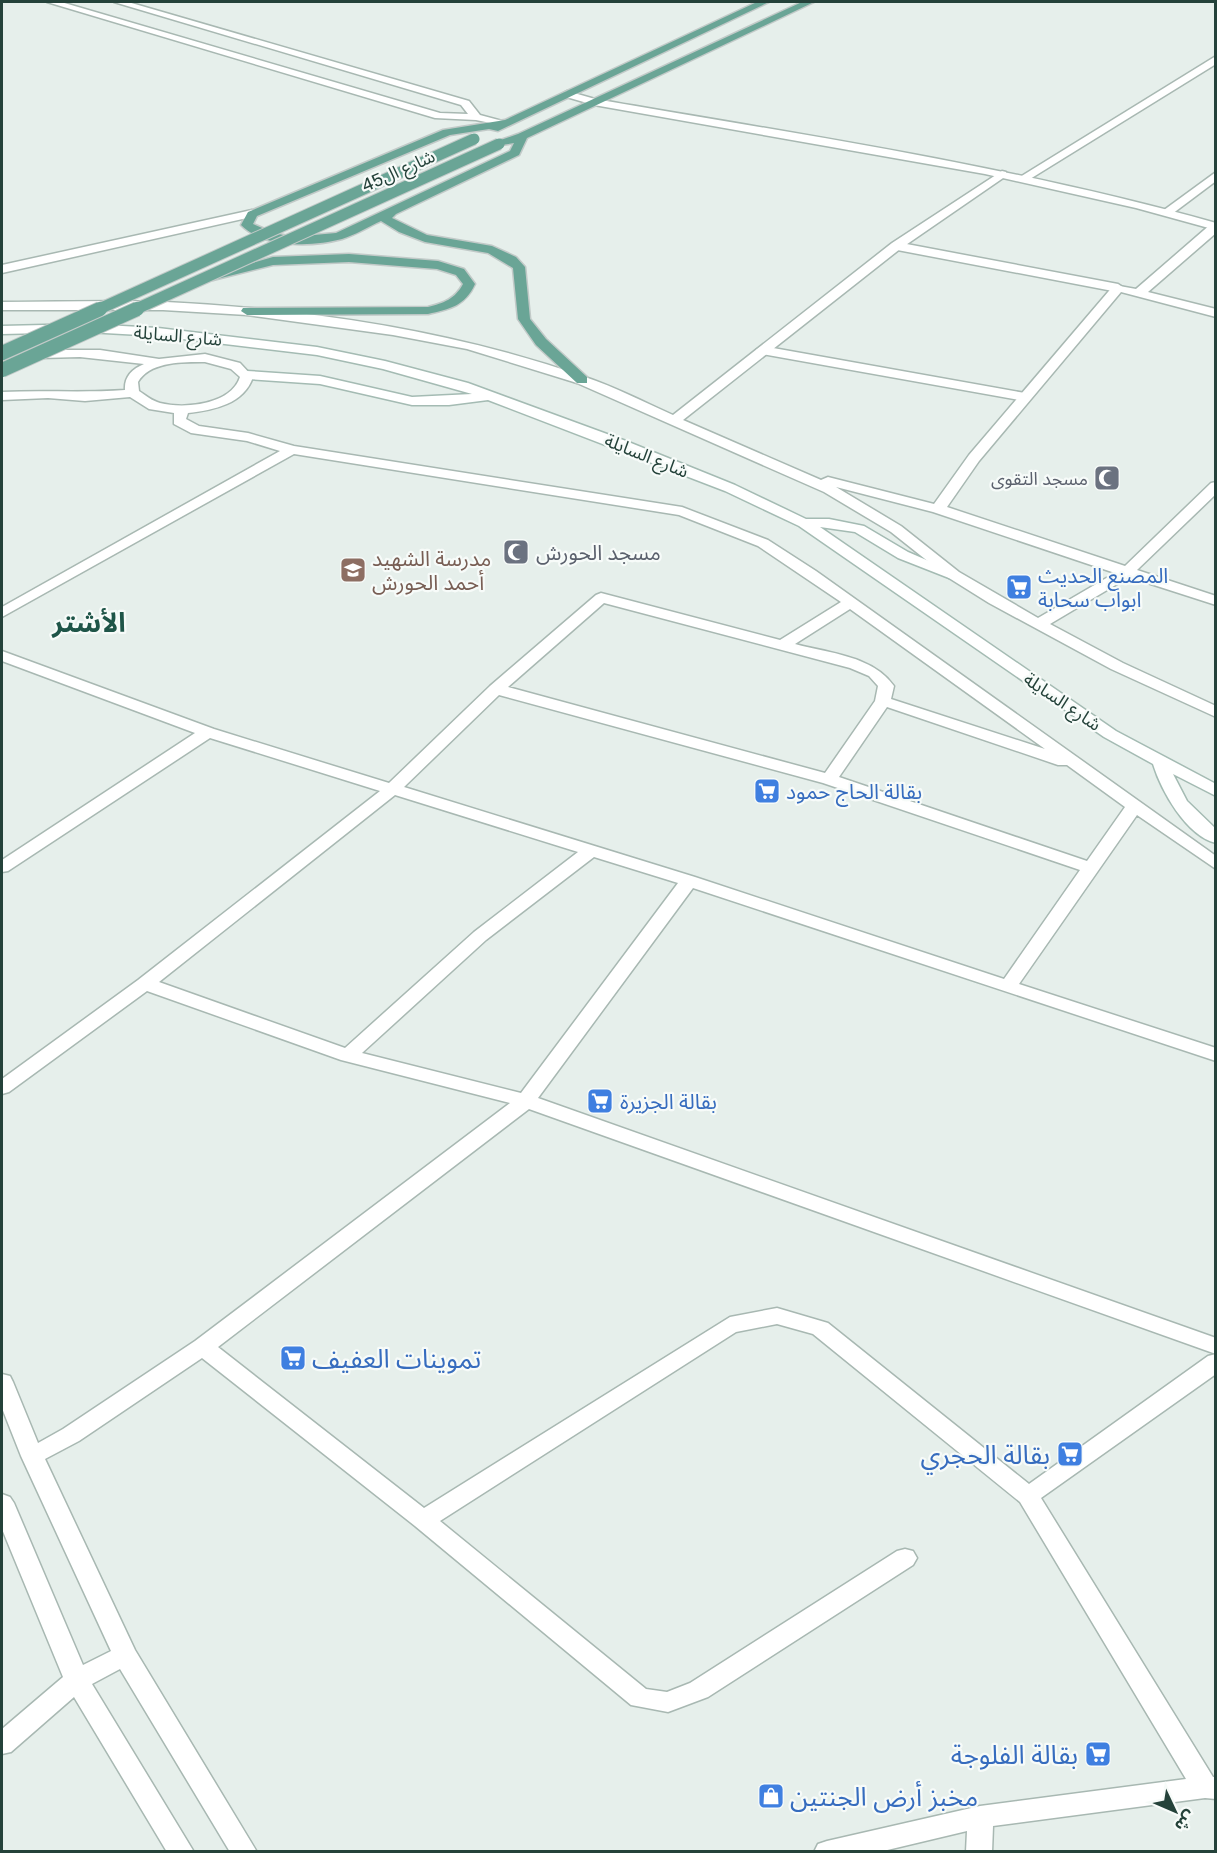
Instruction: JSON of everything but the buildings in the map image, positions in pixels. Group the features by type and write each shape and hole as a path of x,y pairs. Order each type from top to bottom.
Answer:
{"main road":[{"name":"شارع ال45","path":"2,354 474,139 764,2"},
{"name":"شارع ال45","path":"2,370 499,144 522,136 809,2"},
{"path":"505,123 447,132 252,214 247,225 265,235 291,242 315,242 340,236 515,153 522,136"},
{"path":"391,213 385,219 419,236 488,250 514,261 519,267 524,319 552,353 582,380"},
{"path":"196,281 273,261 321,257 438,265 460,272 470,284 465,296 456,302 418,312 247,311"}],"street":[{"path":"52,2 439,116 476,117 505,123"},
{"path":"119,2 465,103 476,117"},
{"path":"1026,177 1215,59"},
{"path":"1197,70 1215,74"},
{"path":"567,94 594,102 1026,177 1168,212 1215,227"},
{"path":"676,419 896,246 1002,174"},
{"path":"1168,212 1215,175"},
{"path":"2,269 252,214"},
{"path":"1139,294 1215,227"},
{"path":"896,246 1118,288 1215,313"},
{"path":"938,509 974,458 1118,288"},
{"path":"2,306 162,306 247,311 393,332 470,346 582,380 676,419 829,489 888,523 954,575 1038,624 1117,666 1215,712"},
{"name":"شارع السايلة","path":"2,330 87,328 158,332 277,345 385,364 491,395 730,488 804,524 1085,717 1215,791"},
{"path":"762,350 1025,397"},
{"path":"2,354 86,352 125,355 158,363"},
{"path":"247,375 247,383 243,391 232,398 201,408 182,409 150,405 132,393 129,387 132,380 147,368 158,363 189,358 232,363 247,375 306,377 412,401 449,402 491,395"},
{"path":"2,396 39,394 85,398 132,393"},
{"path":"182,409 179,421 185,427 248,437 292,450 682,511 763,543 1215,864"},
{"path":"2,613 292,450"},
{"path":"792,471 938,509 1215,601"},
{"path":"1038,624 1127,572 1215,486"},
{"path":"804,524 829,523 859,529 911,559 954,575"},
{"path":"2,1088 145,984 390,791 496,689 601,598 783,645 856,665 875,673 886,686 883,702 829,779"},
{"path":"783,645 850,603"},
{"path":"2,656 208,732 390,791 689,881 1215,1055"},
{"path":"496,689 829,779 1091,868"},
{"path":"883,702 1080,766"},
{"path":"2,867 208,732"},
{"path":"1160,761 1168,788 1193,819 1215,838"},
{"path":"1009,985 1135,805"},
{"path":"348,1056 480,936 591,851"},
{"path":"32,1456 71,1435 203,1347 526,1101 689,881"},
{"path":"145,984 348,1056 526,1101 1215,1346"},
{"path":"423,1520 730,1325 777,1316 820,1328 1028,1496 1210,1787 980,1817 827,1851"},
{"path":"203,1347 423,1520 640,1698 668,1702 699,1690 905,1558"},
{"path":"1028,1496 1215,1362"},
{"path":"2,1382 32,1456 125,1655 244,1851"},
{"path":"2,1503 77,1680 181,1851"},
{"path":"2,1744 77,1680 125,1655"},
{"path":"979,1851 980,1817"}],"place":[{"name":"مسجد التقوى","path":"1107,478"},
{"name":"مسجد الحورش","path":"516,552"},
{"name":"مدرسة الشهيد أحمد الحورش","path":"353,570"},
{"name":"المصنع الحديث ابواب سحابة","path":"1019,587"},
{"name":"بقالة الحاج حمود","path":"767,791"},
{"name":"بقالة الجزيرة","path":"600,1101"},
{"name":"تموينات العفيف","path":"293,1358"},
{"name":"بقالة الحجري","path":"1070,1454"},
{"name":"بقالة الفلوجة","path":"1098,1754"},
{"name":"مخبز أرض الجنتين","path":"771,1796"}],"district":[{"name":"الأشتر","path":"89,622"}]}
